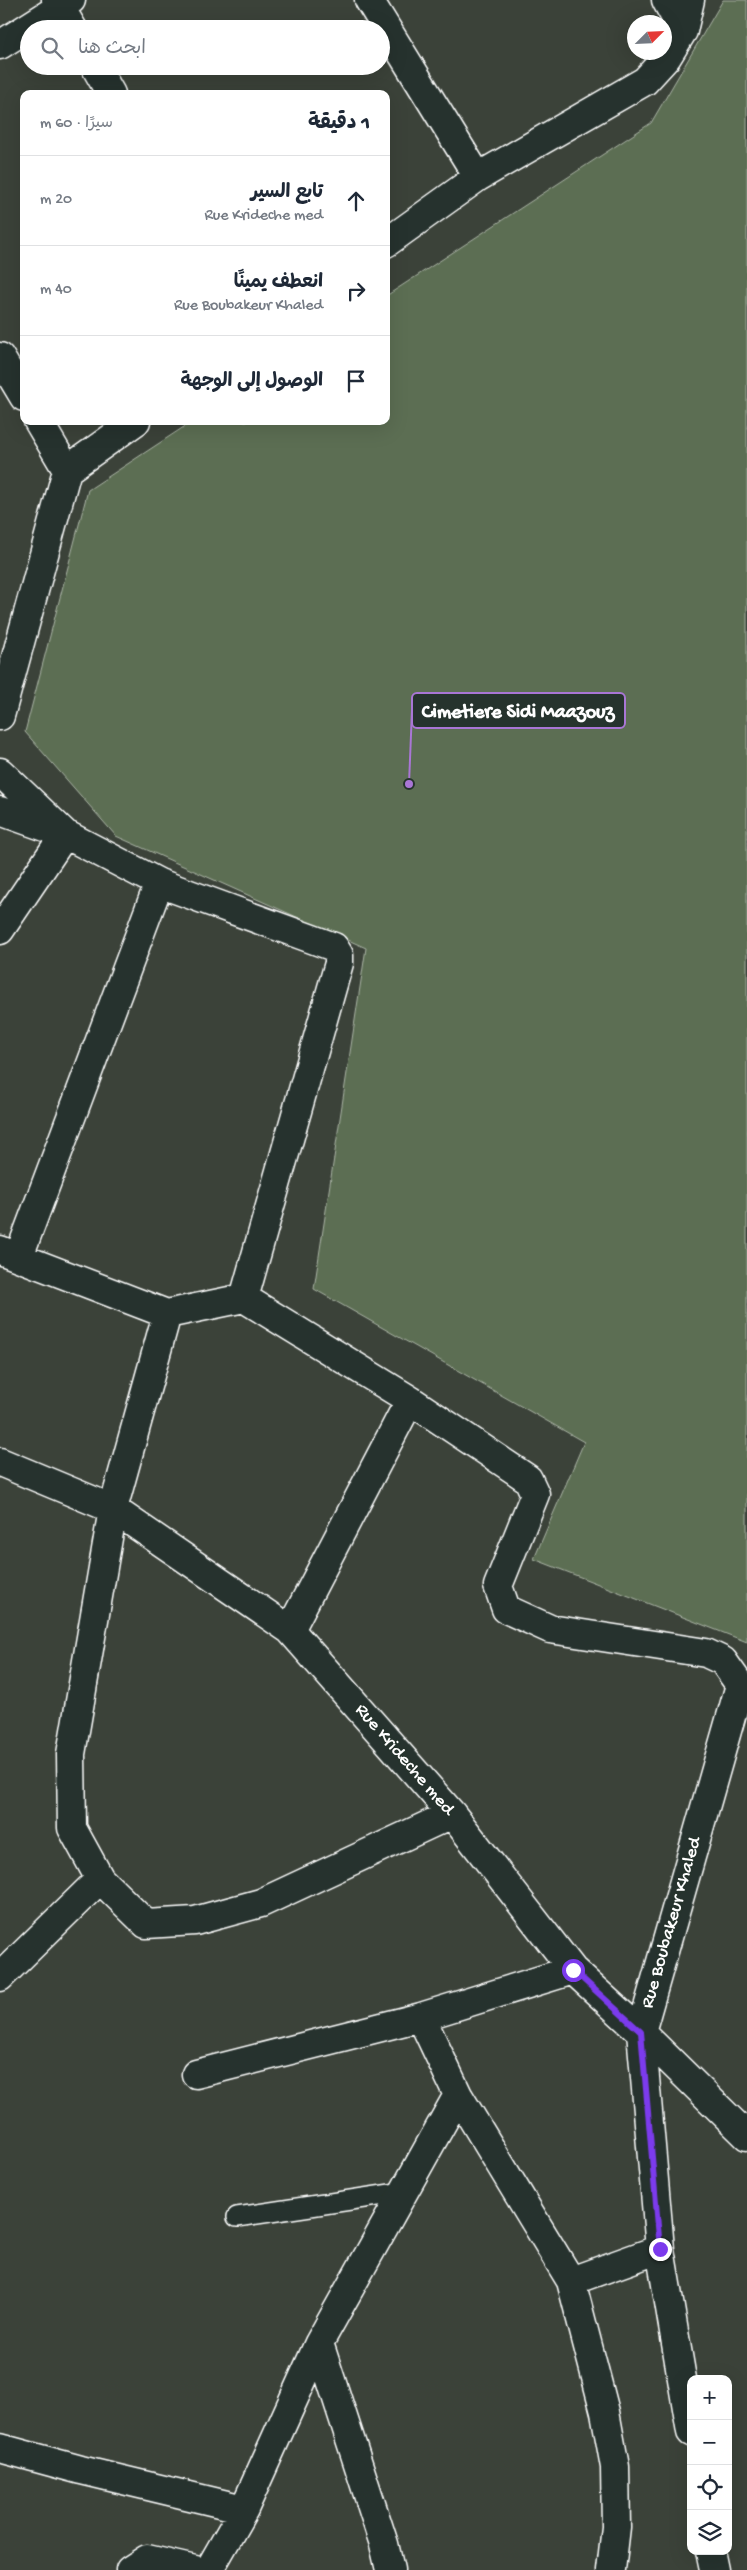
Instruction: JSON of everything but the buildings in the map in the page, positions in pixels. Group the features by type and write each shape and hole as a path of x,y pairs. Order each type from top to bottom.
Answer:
{"street":[{"path":"369,0 381,20"},
{"path":"666,0 682,31"},
{"path":"390,240 478,177 644,81 667,57 682,31 690,0"},
{"path":"45,20 65,9"},
{"path":"0,45 20,34"},
{"path":"390,34 478,177"},
{"path":"100,75 109,90"},
{"path":"0,357 20,390"},
{"path":"40,425 67,470"},
{"path":"0,716 67,470 130,425"},
{"path":"0,772 64,834"},
{"path":"0,811 64,834 159,883 334,947 339,955 336,972 244,1298"},
{"path":"0,930 64,834"},
{"path":"159,883 9,1253 167,1314 244,1298 410,1400 290,1630"},
{"path":"167,1314 113,1509 70,1754 72,1828 100,1879 146,1924 195,1921 261,1903 452,1814"},
{"name":"Rue Boubakeur Khaled","path":"410,1400 528,1479 535,1494 498,1586 506,1609 550,1629 706,1653 723,1661 740,1685 641,2032 660,2249 689,2420"},
{"name":"Rue Krideche med","path":"0,1462 113,1509 290,1630 452,1814 573,1970 641,2032 747,2136"},
{"path":"0,1977 100,1879"},
{"path":"196,2074 421,2017 573,1970"},
{"path":"421,2017 458,2095 571,2281 605,2412 615,2467 616,2527 611,2570"},
{"path":"209,2570 244,2509 319,2343 458,2095"},
{"path":"571,2281 660,2249"},
{"path":"319,2343 384,2544 390,2570"},
{"path":"0,2448 81,2470 244,2509"},
{"path":"711,2555 714,2570"},
{"path":"130,2570 147,2559 195,2570"}],"lane":[{"path":"237,2218 404,2192"}],"green space":[{"path":"723,0 747,0 747,1642 534,1559 584,1442 314,1289 366,948 116,836 25,732 88,490 187,425 390,425 390,293 651,123"}],"place":[{"name":"Cimetiere Sidi Maazouz","path":"409,784"}],"route":[{"path":"573,1970 641,2032 660,2249"}]}
